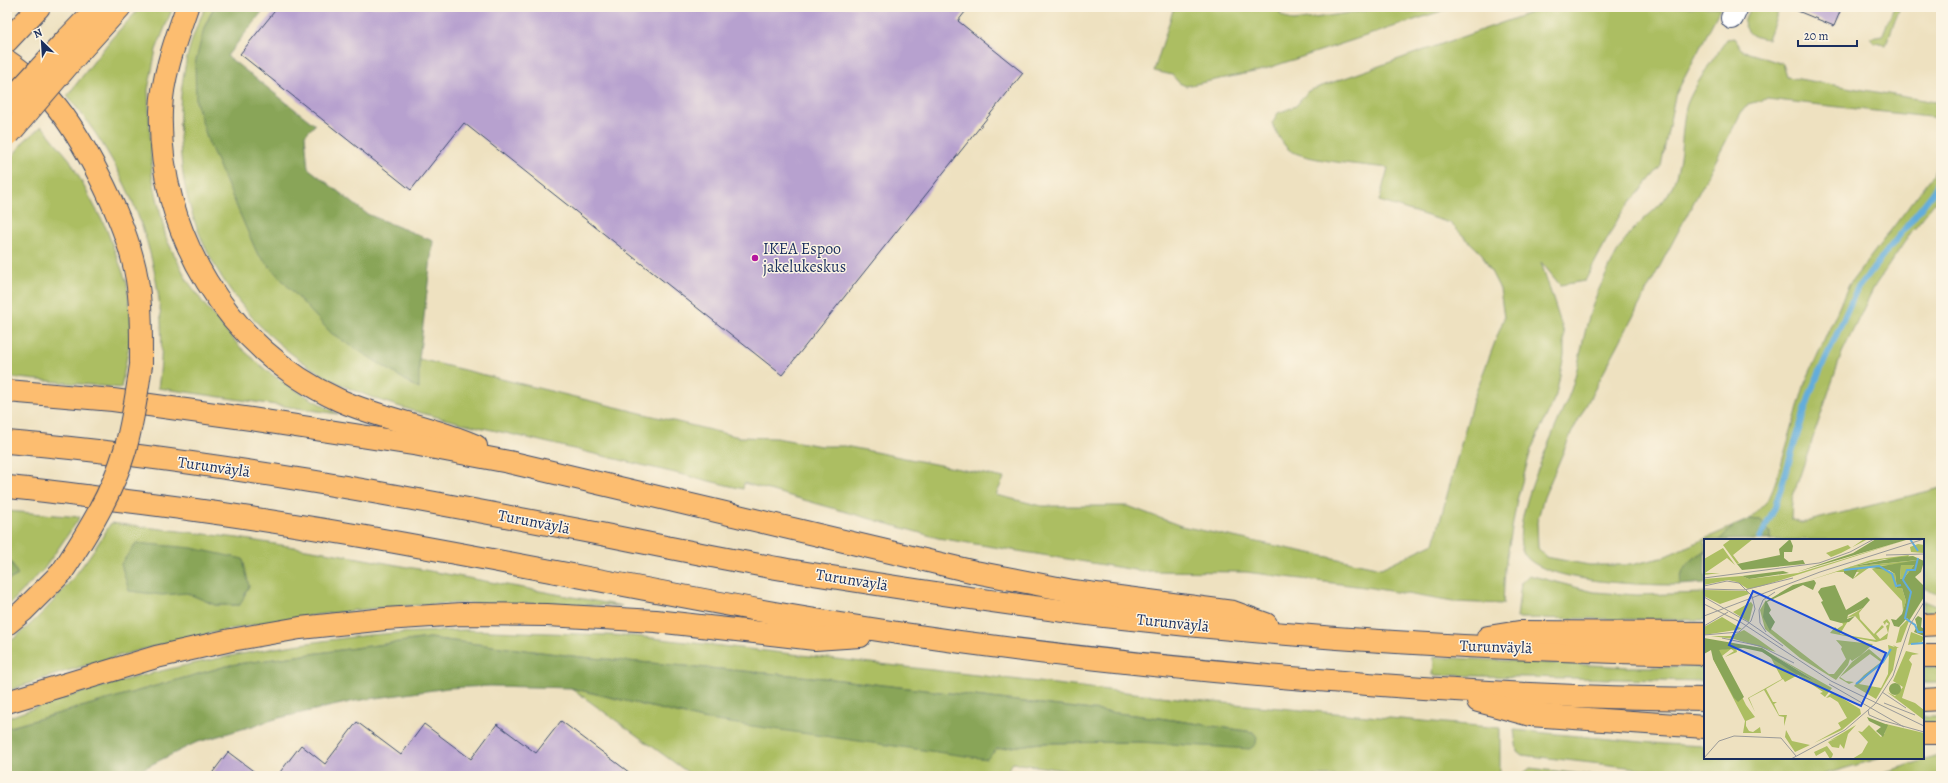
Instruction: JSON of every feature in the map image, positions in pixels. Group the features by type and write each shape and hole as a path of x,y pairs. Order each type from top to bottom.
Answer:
{"highway":[{"path":"8,136 75,44 98,7"},
{"path":"7,104 75,44 120,7"},
{"path":"188,7 171,53 161,109 163,148 171,201 182,231 203,276 220,302 261,349 285,368 339,400 378,414 456,437 509,462"},
{"path":"7,42 37,8"},
{"path":"7,62 52,101 75,135 95,169 115,211 132,257 140,301 141,365 124,451 98,513 83,540 62,572 23,611 7,624"},
{"path":"7,391 113,400 251,419 419,445 509,462 975,572 1073,590 1233,612 1292,634"},
{"name":"Turunväylä","path":"7,442 194,463 359,489 714,557 974,599 1106,616 1292,634 1438,644 1704,654"},
{"path":"7,487 189,508 352,533 780,614 900,633 1083,658 1221,672 1439,690 1704,699"},
{"path":"7,702 156,657 231,640 300,628 385,619 462,614 547,615 656,621 815,639 900,633"},
{"path":"1924,625 1941,624"},
{"path":"1438,644 1519,632 1704,633"},
{"path":"1924,656 1941,656"},
{"path":"1439,690 1530,715 1704,727"},
{"path":"1924,700 1941,699"},
{"path":"1924,733 1941,733"}],"green space":[{"path":"141,7 173,7 156,50 148,90 152,175 166,238 187,280 204,304 240,347 266,370 287,385 338,414 158,388 161,349 160,310 154,271 144,233 130,196 112,160 91,127 67,96 112,38"},
{"path":"206,7 214,7 204,28 418,389 419,359 739,437 776,438 821,446 845,446 1004,478 996,495 1042,506 1128,506 1181,526 1381,568 1434,543 1473,400 1504,318 1500,289 1482,254 1450,223 1379,201 1388,168 1307,157 1295,153 1288,149 1283,143 1272,123 1278,113 1296,106 1308,91 1547,7 1721,7 1675,96 1661,166 1620,215 1585,281 1560,285 1541,262 1564,333 1564,355 1556,395 1531,450 1517,500 1505,568 1503,604 1453,602 1372,588 1246,572 1141,571 938,538 744,483 743,489 464,424 397,406 353,390 321,373 290,353 263,328 238,301 217,270 201,237 189,203 182,167 180,147 180,106 185,65 190,45 197,25"},
{"path":"214,7 266,7 227,56 315,125 305,135 308,168 367,214 433,241 419,359 419,389 331,333 257,253 208,141 196,102 195,64 204,28"},
{"path":"1174,7 1278,7 1281,15 1293,21 1391,7 1454,7 1259,71 1186,86 1179,83 1172,75 1154,71"},
{"path":"1750,7 1780,7 1768,39 1755,37 1747,30 1744,22"},
{"path":"1894,7 1900,7 1886,45 1874,43 1870,38 1882,36"},
{"path":"1734,38 1741,49 1749,53 1783,64 1787,77 1941,103 1941,122 1938,118 1767,99 1748,104 1741,113 1571,434 1544,497 1537,522 1538,548 1546,557 1589,565 1631,565 1661,558 1704,539 1704,552 1691,561 1684,569 1680,579 1680,585 1620,583 1571,577 1550,571 1533,563 1523,552 1520,538 1522,519 1528,496 1571,390 1592,308 1608,269 1624,241 1660,205 1668,194 1677,174 1681,152 1684,118 1688,101 1704,73 1727,39"},
{"path":"42,126 70,160 106,228 127,283 132,330 121,388 7,377 7,164 24,141"},
{"path":"1941,154 1941,195 1912,231 1874,287 1842,353 1792,499 1791,519 1801,523 1941,488 1941,594 1924,588 1924,539 1770,539 1770,532 1750,519 1769,499 1779,472 1805,383 1849,285 1933,175"},
{"path":"7,511 80,517 44,569 7,607 7,581 18,575 7,555"},
{"path":"1750,519 1761,520 1770,533 1770,539 1720,539 1734,526"},
{"path":"111,523 238,538 331,553 622,606 463,603 385,607 329,613 220,631 166,644 59,673 7,691 7,644 37,618 65,588","holes":["187,593 240,605 215,605"]},
{"path":"1734,526 1720,539 1704,539"},
{"path":"136,543 192,548 243,559 249,586 240,605 215,605 187,593 162,595 129,591 121,564"},
{"path":"1704,552 1704,583 1680,585 1680,579 1684,569"},
{"path":"7,555 18,575 7,581"},
{"path":"1529,575 1594,592 1637,595 1704,593 1704,620 1517,618 1521,583"},
{"path":"1924,601 1941,608 1941,612 1924,613"},
{"path":"464,630 634,636 1213,702 1500,728 1500,776 1107,776 1013,763 1003,776 693,776 571,688 702,719 997,749 1040,743 1139,742 1257,738 1253,732 1159,718 824,678 581,657 429,638 230,665 7,728 7,718 51,702 95,688 186,665 278,648 370,635"},
{"path":"429,638 581,657 824,678 1159,718 1253,732 1257,737 1256,744 1250,749 1139,742 1040,743 997,749 987,759 702,719 571,688 490,686 448,688 355,701 279,718 195,743 128,776 7,776 7,728 230,665"},
{"path":"1434,657 1628,667 1704,667 1704,681 1433,675"},
{"path":"1924,667 1941,667 1941,683 1924,683"},
{"path":"1924,716 1941,716 1941,726 1924,726"},
{"path":"1514,730 1663,744 1704,746 1704,759 1878,759 1818,776 1706,776 1522,755 1517,751"},
{"path":"1941,755 1941,776 1872,776"},
{"path":"1530,768 1598,776 1520,776"}],"building":[{"name":"IKEA Espoo jakelukeskus","path":"278,7 969,7 958,21 1023,73 782,375 464,123 411,190 240,54"},
{"path":"1788,7 1842,7 1834,26"},
{"path":"561,721 634,776 277,776 301,745 325,764 357,722 401,755 424,724 471,759 497,724 536,753"},
{"path":"228,752 260,776 210,776"}],"waterway":[{"path":"1760,538 1775,507 1811,391 1857,289 1933,193 1941,176"}],"place":[{"name":"IKEA Espoo jakelukeskus","path":"755,258"}]}
